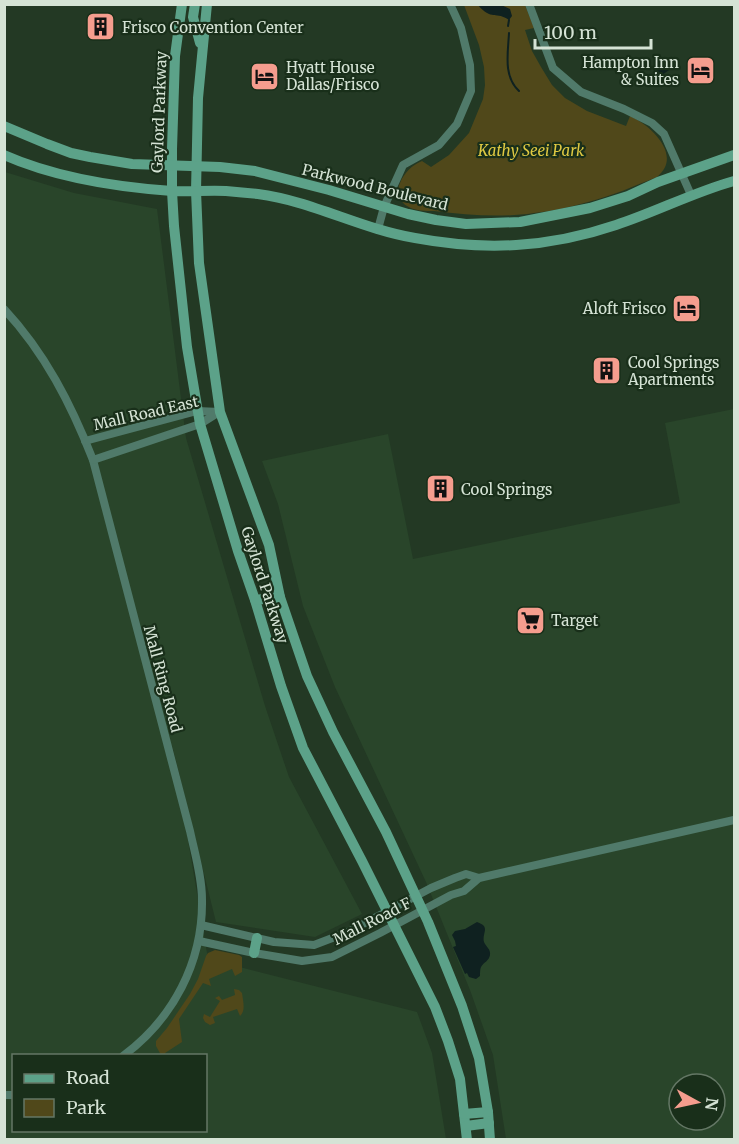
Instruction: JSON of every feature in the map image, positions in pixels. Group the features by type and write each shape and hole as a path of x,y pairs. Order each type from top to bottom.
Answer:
{"street":[{"name":"Gaylord Parkway","path":"182,4 175,56 172,191 187,347 200,424 227,517 303,748 435,1007 448,1041 460,1080 467,1140"},
{"path":"195,4 193,17 202,52"},
{"name":"Gaylord Parkway","path":"207,4 198,98 196,191 200,263 220,412 268,544 280,597 307,676 333,732 386,832 416,896 462,1006 479,1058 489,1118 490,1140"},
{"path":"378,229 384,207 403,165 439,145 457,124 471,91 468,56 461,28 450,4"},
{"path":"529,4 553,68 581,92 634,113 652,123 664,134 691,195"},
{"name":"Parkwood Boulevard","path":"4,126 71,153 132,164 255,171 428,219 466,224 520,222 590,208 735,155"},
{"path":"4,155 24,164 77,179 172,191 227,191 284,199 414,238 476,246 534,244 562,240 609,227 691,195 735,181"},
{"name":"Mall Ring Road","path":"4,309 42,355 68,400 93,460 194,850 201,885 201,925 191,969 178,996 160,1021 125,1054"},
{"name":"Mall Road East","path":"86,441 197,411 220,412"},
{"name":"Mall Road East","path":"93,460 200,424 220,412"},
{"path":"255,600 280,597"},
{"name":"Mall Road F","path":"199,941 302,961 332,957 451,895 464,891 479,878 735,820"},
{"name":"Mall Road F","path":"201,925 274,942 314,945 348,932 431,888 466,874 479,878"},
{"path":"254,953 257,938"},
{"path":"465,1120 489,1118"}],"shaded area":[{"path":"499,4 510,9 512,16 509,20 487,13 478,5"},
{"path":"667,61 672,64 672,68 659,77 655,75 654,69"},
{"path":"5,172 74,193 157,209 186,438 265,706 289,777 362,914 315,937 216,922 172,745 208,959 417,1012 432,1053 446,1139 5,1139"},
{"path":"734,409 734,1139 506,1139 493,1055 470,990 426,882 335,687 303,606 278,504 262,461 388,434 413,559 680,503 665,423"},
{"path":"477,922 485,928 484,942 490,953 489,959 481,967 480,976 476,979 465,974 453,947 456,946 452,935 455,931 465,929"}],"green space":[{"name":"Kathy Seei Park","path":"464,5 525,5 534,28 525,30 532,51 552,85 565,98 587,111 626,126 630,116 647,127 662,142 666,151 667,160 664,169 657,177 597,200 541,212 497,216 471,215 420,210 404,204 398,190 406,173 422,161 431,167 449,155 469,133 483,99 484,67 479,45"},
{"path":"215,950 239,955 242,957 242,972 235,976 232,969 209,979 211,986 203,983 179,1019 182,1042 166,1054 160,1054 156,1041 190,994 208,953"},
{"path":"234,989 242,993 244,1006 242,1014 240,1016 237,1009 213,1017 215,1023 210,1025 205,1022 204,1014 210,1017 220,1001 215,998 219,996 222,1000 235,995"}],"waterway":[{"path":"508,26 509,20"},
{"path":"509,33 509,71 519,91"}],"place":[{"name":"Frisco Convention Center","path":"101,27"},
{"name":"Hampton Inn & Suites","path":"700,71"},
{"name":"Hyatt House Dallas/Frisco","path":"265,76"},
{"name":"Aloft Frisco","path":"687,308"},
{"name":"Cool Springs Apartments","path":"607,371"},
{"name":"Cool Springs","path":"440,489"},
{"name":"Target","path":"530,620"}]}
